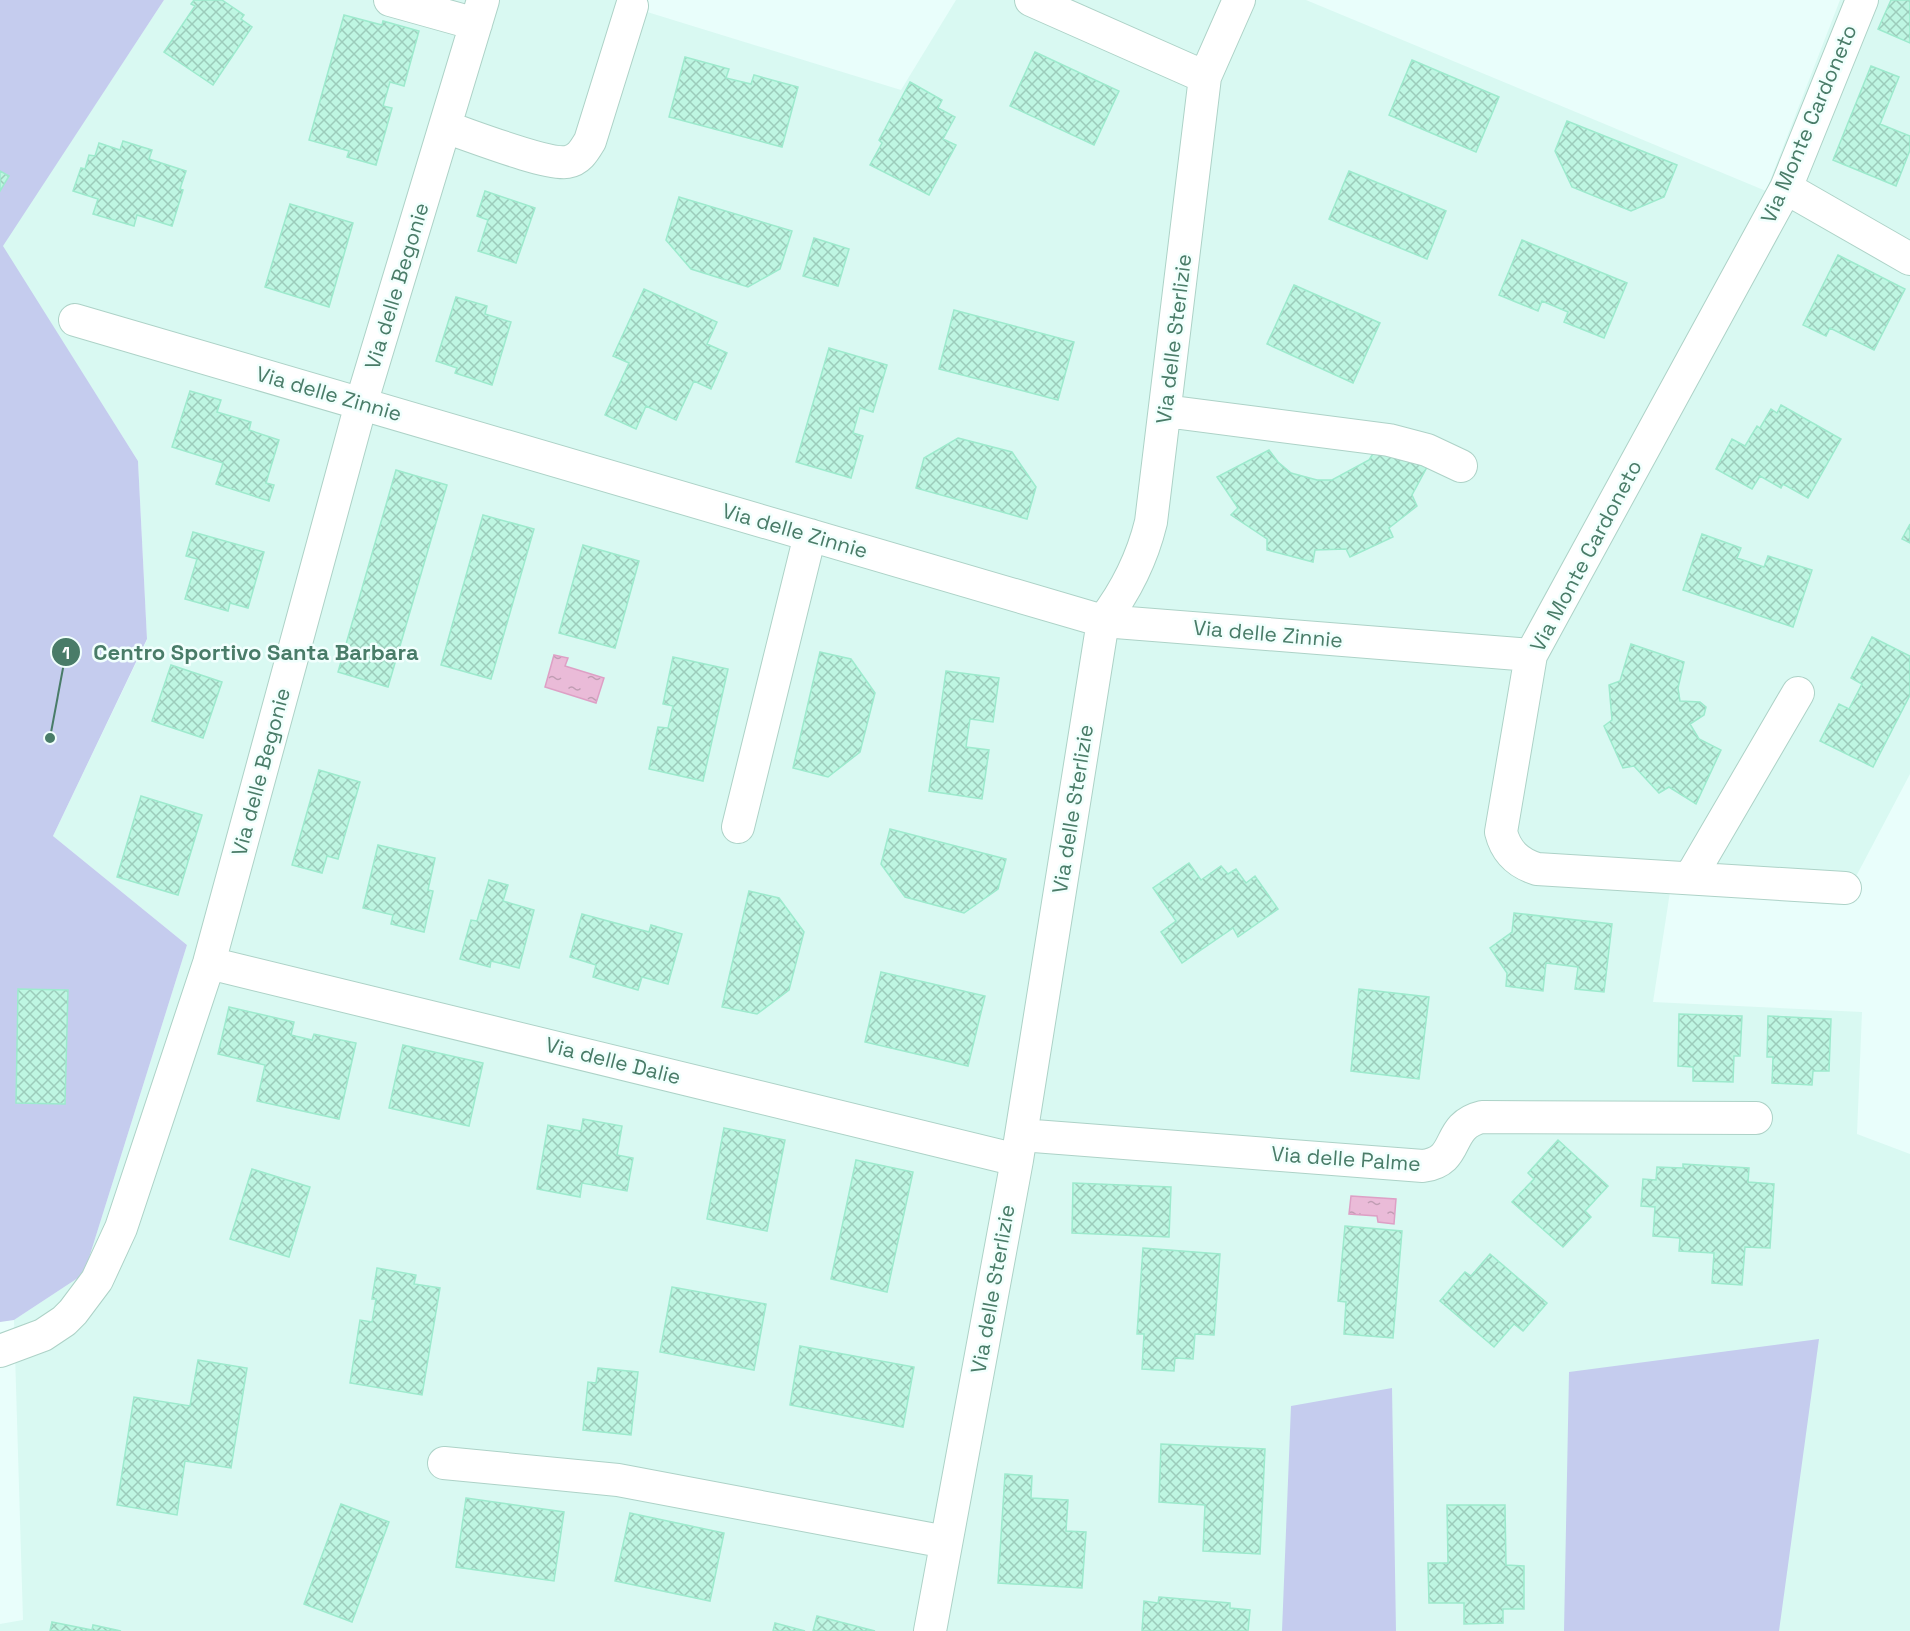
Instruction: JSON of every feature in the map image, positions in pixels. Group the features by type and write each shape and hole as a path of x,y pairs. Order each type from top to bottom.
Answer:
{"street":[{"path":"390,0 480,12"},
{"path":"1031,0 1205,78"},
{"name":"Via delle Sterlizie","path":"930,1631 1019,1147 1103,621 1130,580 1148,533 1205,78 1239,0"},
{"name":"Via Monte Cardoneto","path":"1845,888 1537,869 1520,862 1508,850 1501,832 1501,823 1531,655 1786,188 1862,0"},
{"path":"445,127 543,159 565,162 575,159 581,155 590,141 632,6"},
{"name":"Via delle Begonie","path":"0,1351 31,1341 64,1321 82,1302 104,1268 121,1228 209,963 361,404 480,12"},
{"path":"1786,188 1910,259"},
{"name":"Via delle Zinnie","path":"75,320 1103,621 1531,655"},
{"path":"1165,411 1389,440 1427,450 1461,466"},
{"path":"738,827 810,535"},
{"path":"1690,878 1798,693"},
{"name":"Via delle Dalie","path":"209,963 1019,1147"},
{"name":"Via delle Palme","path":"1019,1147 1423,1166 1433,1165 1443,1160 1450,1152 1456,1134 1463,1126 1482,1117 1756,1118"},
{"path":"444,1463 627,1481 946,1542"}],"shaded area":[{"path":"0,0 164,0 3,246 138,461 147,639 53,836 187,945 84,1274 14,1320 0,1322"},
{"path":"164,0 618,0 618,3 901,90 956,0 1306,0 1766,191 1840,0 1910,0 1910,774 1841,905 1670,892 1653,1002 1862,1012 1857,1134 1910,1154 1910,1631 0,1631 0,1624 23,1620 14,1320 84,1274 187,945 53,836 147,640 138,461 2,246"},
{"path":"1819,1339 1779,1631 1564,1631 1569,1372"},
{"path":"1392,1388 1396,1631 1282,1631 1291,1406"}],"water":[{"path":"554,655 568,658 565,666 604,678 596,703 545,687"},
{"path":"1351,1196 1396,1199 1394,1224 1378,1222 1377,1216 1349,1214"}],"building":[{"path":"194,0 222,0 244,15 241,19 252,27 213,85 164,52 195,6 191,4"},
{"path":"1891,0 1910,0 1910,43 1878,29"},
{"path":"344,15 382,25 383,21 419,31 404,86 390,82 383,106 392,108 376,165 347,157 349,151 309,140"},
{"path":"1035,52 1119,91 1094,145 1010,106"},
{"path":"685,57 729,69 726,78 751,84 754,75 798,87 782,147 669,117"},
{"path":"1412,60 1499,97 1476,152 1389,115"},
{"path":"1871,66 1899,77 1880,124 1910,136 1910,150 1896,186 1833,160"},
{"path":"910,82 942,100 938,108 955,117 943,139 956,145 929,195 870,165 882,143 879,140"},
{"path":"1567,121 1677,165 1664,197 1631,211 1572,187 1555,151"},
{"path":"123,141 152,150 149,159 186,171 172,226 137,215 134,226 93,214 98,199 73,191 81,168 85,169 89,155 95,156 99,143 120,150"},
{"path":"0,171 9,176 0,191"},
{"path":"1349,171 1446,211 1427,259 1329,219"},
{"path":"485,191 535,208 516,263 478,251 488,220 477,216"},
{"path":"679,197 792,231 780,269 748,287 691,269 666,240"},
{"path":"290,204 353,223 329,307 265,287"},
{"path":"814,238 849,249 838,286 803,276"},
{"path":"1522,240 1627,283 1604,338 1564,322 1568,312 1542,301 1538,311 1499,295"},
{"path":"1838,255 1905,289 1874,350 1830,328 1826,336 1803,325"},
{"path":"1294,285 1380,323 1353,383 1267,344"},
{"path":"644,289 717,322 707,344 727,353 711,389 694,381 676,420 646,406 636,429 605,415 629,363 613,356"},
{"path":"456,297 487,306 485,314 511,322 492,385 455,373 457,368 436,361"},
{"path":"954,310 1074,342 1058,400 939,369"},
{"path":"829,348 887,365 873,412 860,408 853,433 863,436 851,478 796,462"},
{"path":"190,391 221,400 217,412 251,422 249,430 279,440 266,483 274,485 269,501 216,484 223,463 172,447"},
{"path":"1781,405 1841,439 1808,498 1783,484 1781,488 1760,476 1752,489 1716,469 1732,439 1745,446 1757,426 1760,428 1771,409 1777,413"},
{"path":"958,438 1012,452 1036,487 1027,519 916,488 924,458"},
{"path":"1378,446 1427,467 1412,495 1417,506 1389,528 1393,537 1350,557 1346,549 1315,550 1313,562 1267,550 1267,539 1231,515 1238,508 1217,477 1269,450 1291,473 1317,480 1332,480 1369,460"},
{"path":"396,470 447,485 388,687 338,672"},
{"path":"483,515 534,529 491,679 441,665"},
{"path":"1910,524 1910,543 1902,539"},
{"path":"193,532 264,552 248,608 230,603 228,611 185,599 197,559 186,556"},
{"path":"1702,534 1741,548 1737,558 1764,567 1768,556 1812,570 1793,627 1683,590"},
{"path":"583,545 639,561 615,648 559,633"},
{"path":"1872,637 1910,656 1910,695 1873,767 1820,741 1839,704 1849,709 1862,684 1851,678"},
{"path":"1631,644 1684,662 1678,688 1680,701 1700,702 1706,707 1704,715 1690,724 1699,739 1721,750 1696,804 1669,787 1659,793 1634,766 1623,768 1604,726 1612,720 1609,685 1620,681"},
{"path":"820,652 851,659 875,693 860,752 828,777 793,768"},
{"path":"673,657 728,669 703,781 649,769 658,727 668,728 673,706 663,704"},
{"path":"171,665 222,682 203,738 152,721"},
{"path":"946,671 999,678 993,722 970,719 966,747 989,750 982,799 929,791"},
{"path":"319,770 360,782 338,859 327,856 322,873 292,865"},
{"path":"141,796 202,815 178,895 117,877"},
{"path":"890,829 1006,859 998,889 964,913 905,897 881,864"},
{"path":"378,845 435,858 428,890 433,891 424,932 391,924 393,915 363,908"},
{"path":"1189,863 1201,880 1221,866 1228,874 1236,869 1246,883 1255,876 1278,909 1238,937 1233,928 1182,963 1161,932 1176,921 1153,888"},
{"path":"489,880 508,885 503,901 534,910 519,968 491,961 490,967 460,959 471,920 477,921"},
{"path":"749,891 779,898 804,932 789,990 757,1014 722,1007"},
{"path":"1514,913 1612,924 1604,992 1575,989 1578,967 1546,963 1543,991 1506,986 1507,973 1490,948 1512,932"},
{"path":"582,914 649,932 651,925 682,934 668,984 642,977 638,990 593,977 596,965 570,957"},
{"path":"881,972 985,996 968,1066 865,1042"},
{"path":"18,989 68,990 65,1104 16,1103"},
{"path":"1359,989 1429,997 1419,1079 1351,1071"},
{"path":"229,1007 294,1022 291,1035 312,1040 314,1034 356,1043 339,1119 257,1101 265,1065 218,1054"},
{"path":"1679,1014 1742,1016 1740,1056 1734,1056 1733,1082 1693,1081 1693,1067 1678,1066"},
{"path":"1768,1016 1831,1019 1829,1071 1813,1071 1812,1085 1772,1083 1773,1057 1767,1057"},
{"path":"403,1045 483,1063 469,1126 389,1108"},
{"path":"583,1119 622,1126 617,1155 633,1158 627,1191 582,1183 580,1197 537,1189 548,1125 581,1131"},
{"path":"724,1128 785,1140 767,1231 707,1219"},
{"path":"1558,1140 1608,1186 1585,1211 1591,1217 1563,1247 1512,1202 1534,1179 1528,1173"},
{"path":"856,1160 913,1172 887,1292 831,1279"},
{"path":"1683,1164 1749,1168 1748,1182 1774,1184 1770,1248 1745,1247 1742,1285 1712,1283 1714,1253 1679,1251 1680,1238 1653,1236 1655,1207 1641,1206 1643,1179 1656,1180 1657,1167 1683,1168"},
{"path":"252,1169 310,1187 289,1257 230,1239"},
{"path":"1073,1183 1171,1187 1169,1237 1072,1233"},
{"path":"1345,1226 1402,1231 1393,1338 1344,1334 1346,1302 1338,1301"},
{"path":"1143,1248 1220,1254 1214,1335 1195,1334 1193,1359 1175,1358 1174,1371 1142,1369 1144,1334 1137,1334"},
{"path":"1490,1254 1547,1303 1523,1331 1514,1324 1494,1347 1440,1301 1465,1272 1471,1276"},
{"path":"377,1268 416,1275 414,1284 440,1288 422,1395 350,1383 360,1320 372,1322 376,1299 372,1299"},
{"path":"672,1287 766,1304 754,1370 660,1352"},
{"path":"800,1346 914,1367 903,1427 790,1405"},
{"path":"198,1360 247,1368 231,1468 185,1461 177,1515 117,1505 134,1397 190,1406"},
{"path":"598,1368 638,1372 631,1435 583,1430 588,1382 596,1383"},
{"path":"1161,1444 1265,1449 1260,1554 1203,1551 1205,1505 1159,1502"},
{"path":"1005,1474 1032,1476 1031,1498 1068,1500 1066,1531 1086,1532 1082,1588 998,1583"},
{"path":"466,1498 564,1512 554,1581 456,1567"},
{"path":"341,1504 389,1522 352,1622 304,1604"},
{"path":"1447,1505 1505,1505 1506,1565 1524,1566 1524,1609 1503,1609 1503,1623 1464,1624 1464,1603 1429,1603 1428,1563 1448,1563"},
{"path":"630,1513 724,1533 710,1601 615,1581"},
{"path":"1159,1597 1230,1603 1230,1608 1250,1610 1248,1631 1142,1631 1144,1601 1158,1603"},
{"path":"817,1616 875,1631 813,1631"},
{"path":"52,1622 92,1630 93,1625 121,1631 50,1631"},
{"path":"775,1623 805,1631 773,1631"}],"place":[{"name":"Centro Sportivo Santa Barbara","path":"50,738"}]}
